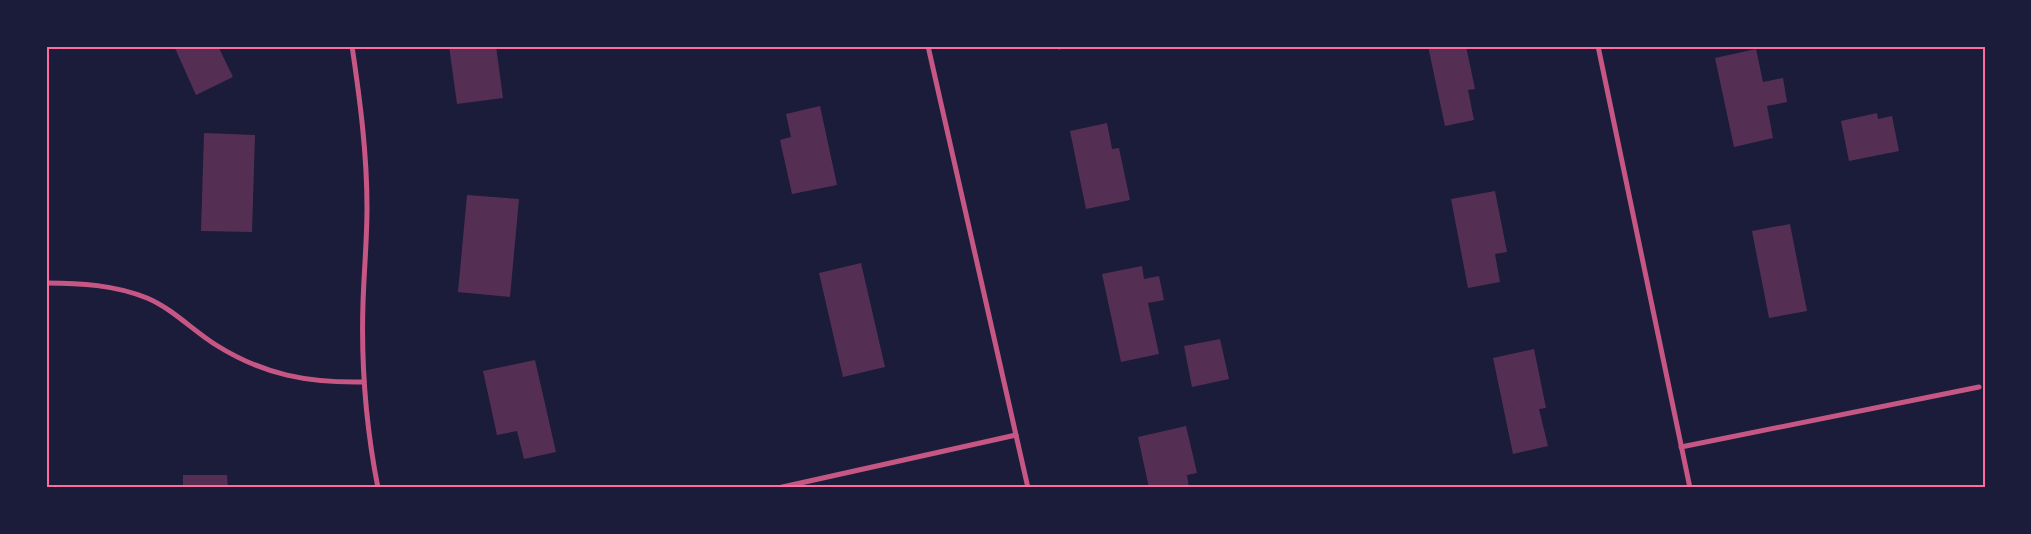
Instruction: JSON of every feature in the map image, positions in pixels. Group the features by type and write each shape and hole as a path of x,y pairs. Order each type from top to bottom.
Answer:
{"street":[{"path":"352,46 363,123 366,164 366,255 363,303 364,382 371,448 378,488"},
{"path":"928,46 1028,488"},
{"path":"1598,46 1690,488"},
{"path":"46,283 101,286 127,291 148,298 188,323 215,344 267,370 289,377 315,381 364,382"},
{"path":"1682,447 1979,387"},
{"path":"778,488 1016,435"}],"building":[{"path":"174,46 218,46 233,77 196,95"},
{"path":"449,46 496,46 503,98 457,104"},
{"path":"1058,46 1073,46 1074,47 1058,50"},
{"path":"1428,46 1466,46 1475,89 1468,90 1474,120 1445,126"},
{"path":"1756,49 1763,82 1783,78 1787,102 1767,106 1773,138 1734,147 1715,58"},
{"path":"820,106 837,185 792,194 780,140 791,137 786,114"},
{"path":"1877,113 1878,119 1892,116 1899,151 1849,161 1841,121"},
{"path":"1107,123 1112,149 1119,148 1130,200 1086,209 1070,131"},
{"path":"204,133 255,135 252,232 201,231"},
{"path":"1495,191 1507,252 1495,254 1500,282 1468,288 1451,199"},
{"path":"467,195 519,199 510,297 458,292"},
{"path":"1790,224 1807,311 1769,318 1752,231"},
{"path":"861,263 885,367 843,377 819,273"},
{"path":"1142,266 1144,279 1159,276 1164,300 1148,303 1159,354 1121,362 1102,274"},
{"path":"1220,339 1229,379 1192,387 1184,346"},
{"path":"1534,349 1546,408 1539,409 1548,446 1513,454 1493,358"},
{"path":"535,360 556,452 524,459 517,431 497,435 483,371"},
{"path":"1186,426 1197,473 1187,475 1189,488 1149,488 1138,437"},
{"path":"183,475 227,475 228,488 183,488"}]}
